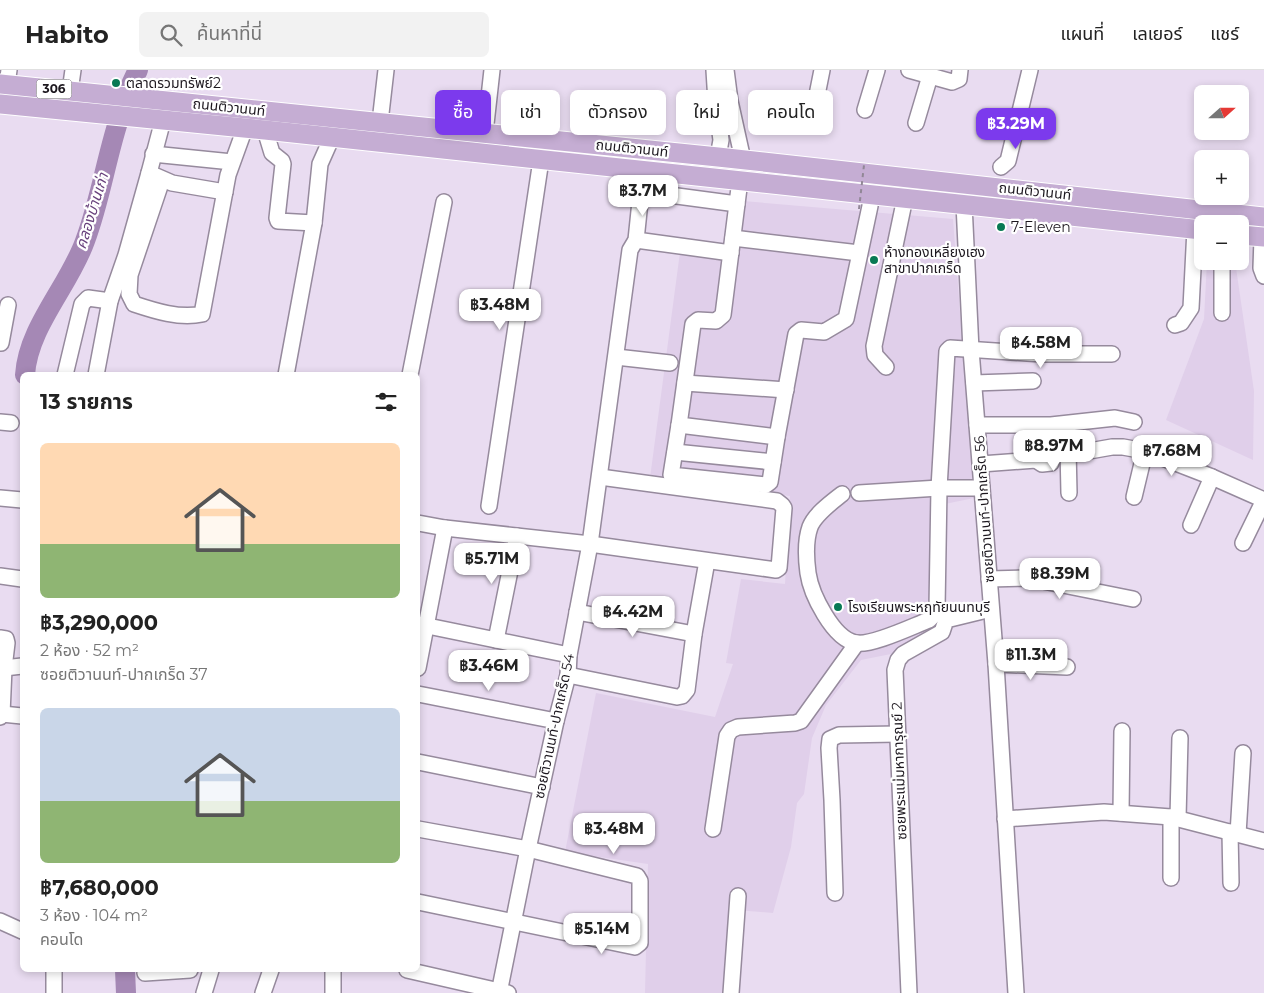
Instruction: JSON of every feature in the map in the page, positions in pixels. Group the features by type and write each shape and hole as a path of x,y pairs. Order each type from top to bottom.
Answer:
{"main road":[{"name":"ถนนติวานนท์","path":"5,79 70,91 435,128"},
{"name":"ถนนติวานนท์","path":"0,104 541,160 637,183 740,180 865,201 905,198 1194,229"},
{"name":"ถนนติวานนท์","path":"491,134 1264,217"},
{"path":"482,154 485,135"},
{"path":"1249,235 1263,237"}],"street":[{"path":"70,91 73,70"},
{"path":"380,122 386,70"},
{"path":"490,90 492,70"},
{"path":"714,70 721,140 718,157"},
{"path":"726,70 730,101 743,160"},
{"path":"818,90 822,70"},
{"path":"865,110 877,70"},
{"path":"909,70 952,82 959,79 960,70"},
{"path":"997,187 1001,167 1008,161 1030,70"},
{"path":"916,123 930,76"},
{"path":"163,120 153,154 155,176 129,282 129,294 134,304 152,310 190,316 202,314 225,192 232,162 245,128"},
{"path":"265,130 272,153 283,164 278,222 314,223"},
{"path":"287,372 314,223 320,164 322,156 332,138"},
{"path":"153,154 232,162"},
{"path":"489,506 541,160"},
{"path":"155,176 172,183 225,192"},
{"path":"97,372 110,301 155,176"},
{"path":"740,180 723,315 716,321 698,320 693,324 671,475 764,485 770,482 796,334 801,330 824,332 846,320 859,254 865,201"},
{"path":"637,183 737,204"},
{"name":"ซอยติวานนท์-ปากเกร็ด 54","path":"502,992 512,920 568,675 569,655 590,544 633,245 637,183"},
{"path":"886,367 875,355 874,346 905,198"},
{"path":"411,372 444,202"},
{"name":"ซอยติวานนท์-ปากเกร็ด 56","path":"964,204 971,350 996,664 1016,993"},
{"path":"1263,237 1261,268 1264,276"},
{"path":"633,245 732,246 859,254"},
{"path":"1175,325 1181,323 1191,308 1195,270"},
{"path":"1222,270 1222,312"},
{"path":"66,372 82,304 88,298 110,301"},
{"path":"3,344 8,305"},
{"path":"842,494 822,511 810,525 807,544 808,574 817,600 831,624 845,639 857,643 877,640 929,620 937,608 939,488 946,353 950,348 1042,354 1112,354"},
{"path":"616,357 670,363"},
{"path":"974,384 1032,381"},
{"path":"685,382 786,390"},
{"path":"977,425 1051,425 1115,418 1134,422"},
{"path":"679,425 777,437"},
{"path":"981,464 1059,456 1112,447 1145,451 1212,476 1264,500 1243,543"},
{"path":"1134,497 1145,451"},
{"path":"675,452 772,462"},
{"path":"1059,456 1069,493"},
{"path":"1191,525 1212,476"},
{"path":"420,523 445,528 590,544 778,570 780,566 784,508 777,501 600,477"},
{"path":"859,493 939,488 982,488"},
{"path":"0,498 20,500"},
{"path":"420,646 422,625 445,528"},
{"path":"496,640 517,536"},
{"path":"568,675 677,698 682,696 687,690 694,634 707,561"},
{"path":"0,576 20,579"},
{"path":"989,579 1028,578 1133,599"},
{"name":"ซอยพระแม่มหาการุณย์ 2","path":"909,993 895,670 898,660 903,654 942,632 946,620 991,609"},
{"path":"577,612 694,634"},
{"path":"422,625 569,655"},
{"path":"0,638 6,639 7,643 1,715 20,716"},
{"path":"713,829 727,736 731,730 738,727 795,724 802,721 857,643"},
{"path":"996,664 1067,667"},
{"path":"4,668 20,666"},
{"path":"420,694 556,721"},
{"path":"1121,813 1122,731"},
{"path":"836,893 830,739 839,734 898,734"},
{"path":"1171,878 1180,738"},
{"path":"1231,883 1234,833 1243,753"},
{"path":"420,762 542,787"},
{"path":"1005,819 1104,812 1121,813 1175,818 1264,841"},
{"path":"420,829 528,849 639,877 640,943 635,947 420,902"},
{"path":"731,993 738,896"},
{"path":"0,921 20,930"},
{"path":"54,972 54,993"},
{"path":"146,973 161,972"},
{"path":"204,993 210,972"},
{"path":"263,993 270,972"},
{"path":"333,972 334,993"},
{"path":"416,972 502,992"}],"path":[{"path":"864,165 865,201"}],"shaded area":[{"name":"โรงเรียนพระหฤทัยนนทบุรี","path":"731,200 953,219 974,498 940,505 940,629 891,654 861,660 826,705 812,738 804,794 797,803 791,847 773,913 736,910 729,993 645,993 648,864 565,852 596,693 715,717 733,664 726,663 741,579 785,584 790,496 650,478 680,252 721,259"},
{"path":"1207,270 1236,270 1254,391 1253,460 1166,420 1204,319"}],"waterway":[{"name":"คลองบ้านเก่า","path":"26,372 33,340 78,258 85,241 123,106 138,70"},
{"name":"คลองบ้านเก่า","path":"125,972 126,993"}],"place":[{"name":"ตลาดรวมทรัพย์2","path":"116,83"},
{"name":"7-Eleven","path":"1001,227"},
{"name":"ห้างทองเหลี่ยงเฮง สาขาปากเกร็ด","path":"874,260"},
{"name":"โรงเรียนพระหฤทัยนนทบุรี","path":"838,607"}]}
